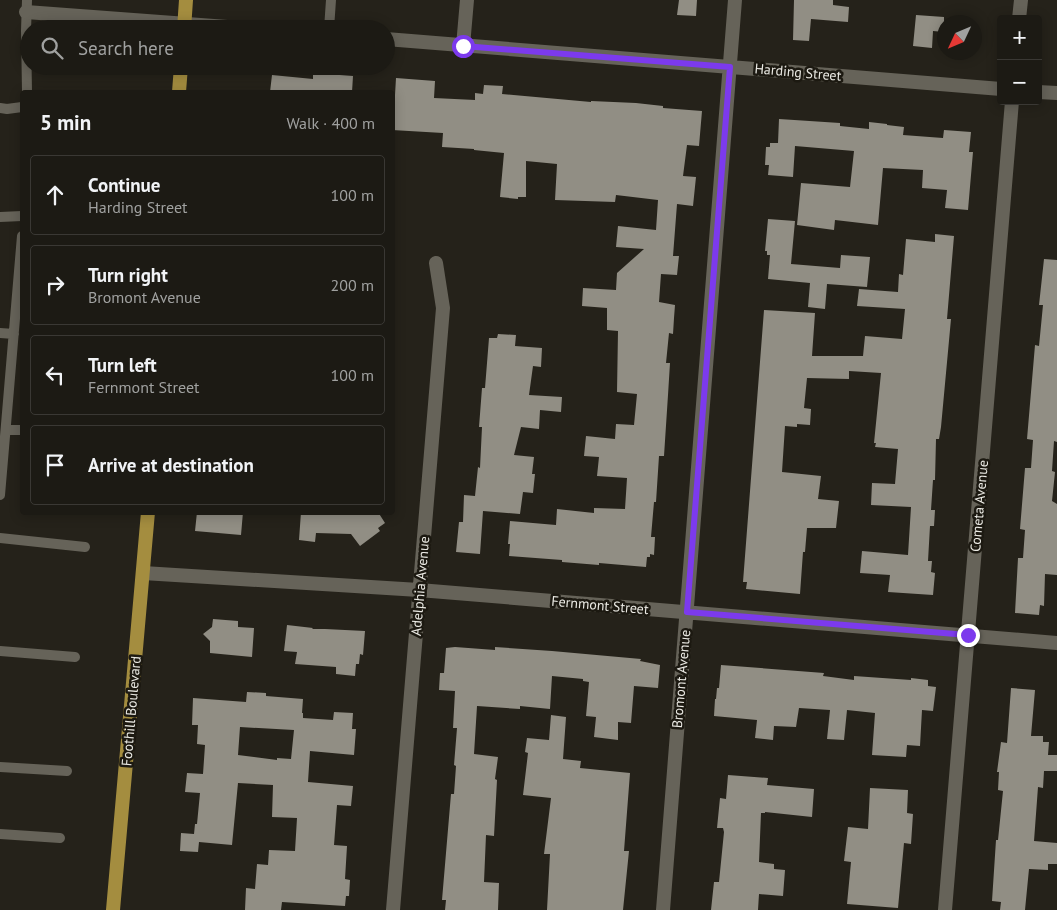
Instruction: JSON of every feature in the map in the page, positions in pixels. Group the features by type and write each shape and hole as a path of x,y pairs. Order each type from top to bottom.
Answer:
{"main road":[{"path":"184,20 186,0"},
{"path":"179,90 180,75"},
{"name":"Foothill Boulevard","path":"113,910 148,515"}],"street":[{"path":"463,46 467,0"},
{"name":"Bromont Avenue","path":"663,910 735,0"},
{"path":"1019,15 1021,0"},
{"path":"27,6 137,20"},
{"name":"Harding Street","path":"395,40 997,89"},
{"path":"1042,92 1057,93"},
{"name":"Cometa Avenue","path":"945,910 1012,105"},
{"name":"Adelphia Avenue","path":"393,910 442,308 436,263"},
{"name":"Fernmont Street","path":"143,573 419,590 1057,643"}],"lane":[{"path":"330,20 331,0"},
{"path":"27,6 27,20"},
{"path":"27,75 27,90"},
{"path":"0,108 20,107"},
{"path":"0,217 20,216"},
{"path":"0,495 1,466 6,430 4,399 14,334 19,315 20,289"},
{"path":"0,333 14,334"},
{"path":"6,430 20,430"},
{"path":"0,538 85,547"},
{"path":"0,651 75,657"},
{"path":"0,767 67,771"},
{"path":"0,834 60,838"}],"building":[{"path":"679,0 697,0 696,16 677,15"},
{"path":"794,0 833,0 833,5 849,7 848,22 811,19 809,41 793,40"},
{"path":"916,15 937,16 937,31 933,31 932,48 913,46"},
{"path":"272,75 313,79 313,75 353,76 352,90 270,90"},
{"path":"396,78 435,81 434,98 475,100 475,93 483,94 484,85 503,86 502,94 591,102 636,103 663,106 663,108 702,111 699,146 687,145 683,176 696,177 693,206 677,204 673,256 679,256 677,275 661,274 659,302 675,305 673,334 669,333 666,363 670,363 664,456 659,456 656,502 654,502 651,537 655,537 654,555 650,554 650,557 647,557 646,567 599,563 599,565 509,556 510,544 508,544 510,521 556,525 557,509 594,513 594,508 625,509 627,478 597,476 599,457 584,456 586,436 615,439 616,424 634,425 637,394 617,392 618,331 607,330 607,308 582,306 583,288 616,290 617,273 644,249 616,247 618,226 656,230 658,200 616,195 615,202 555,200 557,164 526,161 526,197 518,197 518,199 500,197 504,153 442,147 443,133 395,130"},
{"path":"779,119 840,123 840,126 869,129 869,122 887,124 904,127 903,135 943,138 944,130 971,132 969,152 973,152 968,210 945,208 947,190 922,188 923,170 883,168 878,225 835,220 834,230 797,225 801,183 850,187 854,151 795,146 793,177 768,175 769,165 765,165 766,147 770,147 770,143 778,143"},
{"path":"768,219 795,221 791,264 840,268 841,255 870,257 867,287 827,284 825,309 808,307 810,283 768,279 770,255 767,255 767,251 765,251"},
{"path":"935,234 954,236 947,319 951,319 941,427 939,439 936,439 935,480 933,480 931,510 935,510 934,526 930,526 928,561 932,561 931,572 935,573 933,595 888,592 890,575 860,573 862,551 908,555 911,507 871,505 872,483 895,484 898,449 875,447 876,443 874,443 881,373 849,371 849,379 807,378 804,408 811,409 810,425 797,424 797,427 785,426 782,472 821,476 818,499 839,501 836,528 807,528 800,594 746,589 747,582 743,582 764,310 815,313 812,356 863,356 865,336 902,339 905,309 857,306 859,289 898,292 899,274 903,275 906,239 935,242"},
{"path":"1044,259 1057,260 1057,442 1054,441 1052,471 1055,472 1052,501 1057,504 1057,575 1045,574 1044,606 1040,605 1039,615 1015,613 1018,558 1023,558 1025,530 1020,529 1025,468 1031,468 1033,440 1027,439 1035,345 1039,346 1043,305 1039,305"},
{"path":"498,334 516,335 515,346 542,348 541,367 533,366 529,395 562,397 561,412 540,410 539,429 521,427 514,455 534,457 532,474 535,474 533,493 523,492 520,514 483,511 480,554 456,552 459,522 463,522 464,495 475,496 478,467 480,468 482,427 479,427 482,388 485,388 489,338 497,338"},
{"path":"197,515 243,515 241,535 195,531"},
{"path":"301,515 380,515 385,523 378,528 380,531 360,546 351,534 316,533 315,542 299,540"},
{"path":"213,619 238,621 238,627 254,628 252,657 210,653 210,641 203,634 212,627"},
{"path":"287,625 312,629 365,631 363,655 360,654 359,664 356,664 355,676 336,674 336,667 295,664 297,652 284,651"},
{"path":"495,647 552,651 641,659 640,661 660,665 658,688 634,686 631,723 618,722 618,740 594,737 596,717 586,716 589,682 583,681 583,679 552,676 550,709 520,706 520,709 477,706 474,754 498,757 495,779 497,780 494,836 486,835 484,882 499,883 498,910 445,910 446,900 442,900 451,794 454,794 457,728 453,728 455,691 439,690 440,673 444,673 446,648 495,650"},
{"path":"721,665 824,673 823,676 854,680 854,676 928,680 928,686 936,687 933,711 922,710 920,746 907,745 906,757 872,755 875,713 847,710 844,740 827,739 830,710 799,708 796,727 774,726 773,740 755,738 757,720 714,716"},
{"path":"1011,688 1035,690 1031,736 1043,736 1043,742 1049,742 1048,755 1057,755 1057,771 1044,771 1043,788 1038,787 1034,841 1057,843 1057,864 1048,864 1048,870 1029,869 1025,910 1000,910 1001,902 992,901 996,840 998,840 1003,791 998,790 999,772 997,772 1001,742 1007,743"},
{"path":"247,692 266,693 266,696 303,699 303,718 333,720 334,712 353,713 352,729 356,729 354,755 310,751 308,782 353,786 351,806 337,805 334,845 347,846 345,879 350,880 349,896 346,896 345,906 282,902 281,910 245,910 246,888 255,889 257,864 268,865 269,850 295,851 297,818 272,817 273,785 238,783 232,845 199,842 198,852 180,851 181,833 194,834 195,824 197,824 200,793 185,792 187,773 203,774 205,745 197,744 198,725 192,725 193,698 246,702","holes":["240,727 294,730 291,759 277,758 277,760 238,755"]},
{"path":"551,715 566,717 563,759 581,761 580,768 630,773 624,851 629,851 623,910 547,910 550,854 544,854 551,798 523,795 528,753 525,752 527,738 549,740"},
{"path":"728,775 768,778 767,785 814,789 812,817 761,813 759,862 774,864 774,869 785,870 783,896 759,894 758,910 711,910 714,882 719,882 724,832 723,828 717,828 720,798 726,799"},
{"path":"870,788 908,790 907,813 913,814 911,844 904,843 898,908 847,904 851,862 844,861 848,827 868,829"}],"route":[{"path":"463,46 730,67 687,612 968,635"}]}
